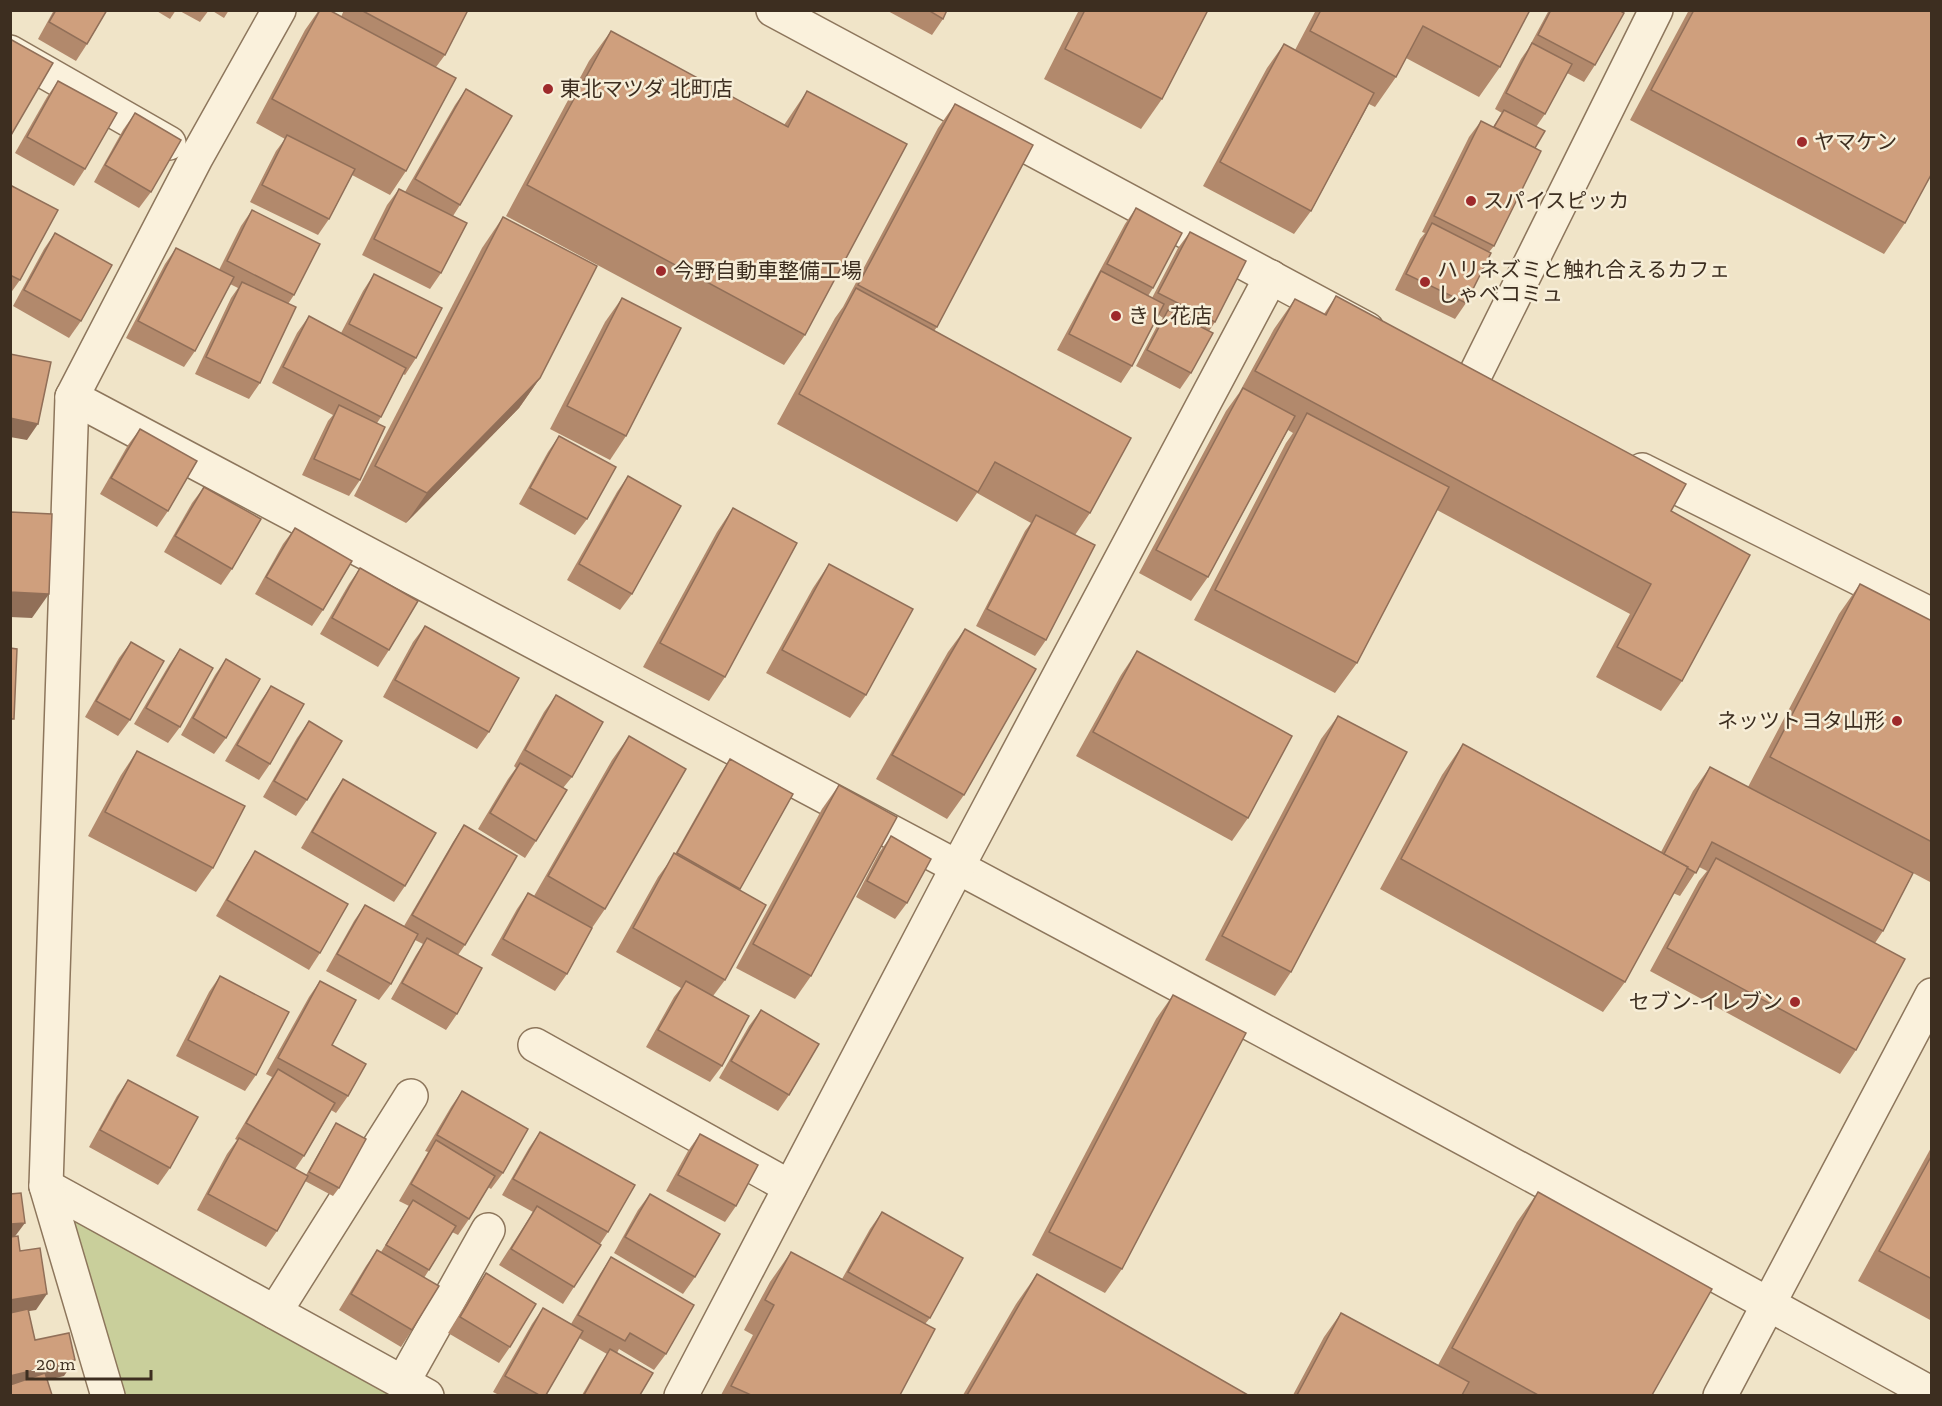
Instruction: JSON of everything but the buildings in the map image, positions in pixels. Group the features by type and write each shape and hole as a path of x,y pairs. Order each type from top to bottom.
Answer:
{"street":[{"path":"108,1395 46,1186 72,397 196,158 279,10"},
{"path":"773,10 1397,345"},
{"path":"1471,385 1656,10"},
{"path":"10,52 196,158"},
{"path":"681,1395 957,868 1271,277"},
{"path":"72,397 957,868 1932,1394"},
{"path":"1621,460 1932,615"},
{"path":"1720,1395 1932,995"},
{"path":"535,1045 790,1187"},
{"path":"275,1312 411,1096"},
{"path":"46,1186 415,1389 488,1230"}],"green space":[{"path":"46,1186 427,1395 108,1395"}],"place":[{"name":"東北マツダ 北町店","path":"548,89"},
{"name":"ヤマケン","path":"1802,142"},
{"name":"スパイスピッカ","path":"1471,201"},
{"name":"今野自動車整備工場","path":"661,271"},
{"name":"ハリネズミと触れ合えるカフェ しゃべコミュ","path":"1425,282"},
{"name":"きし花店","path":"1116,316"},
{"name":"ネッツトヨタ山形","path":"1897,721"},
{"name":"セブン-イレブン","path":"1795,1002"}]}
